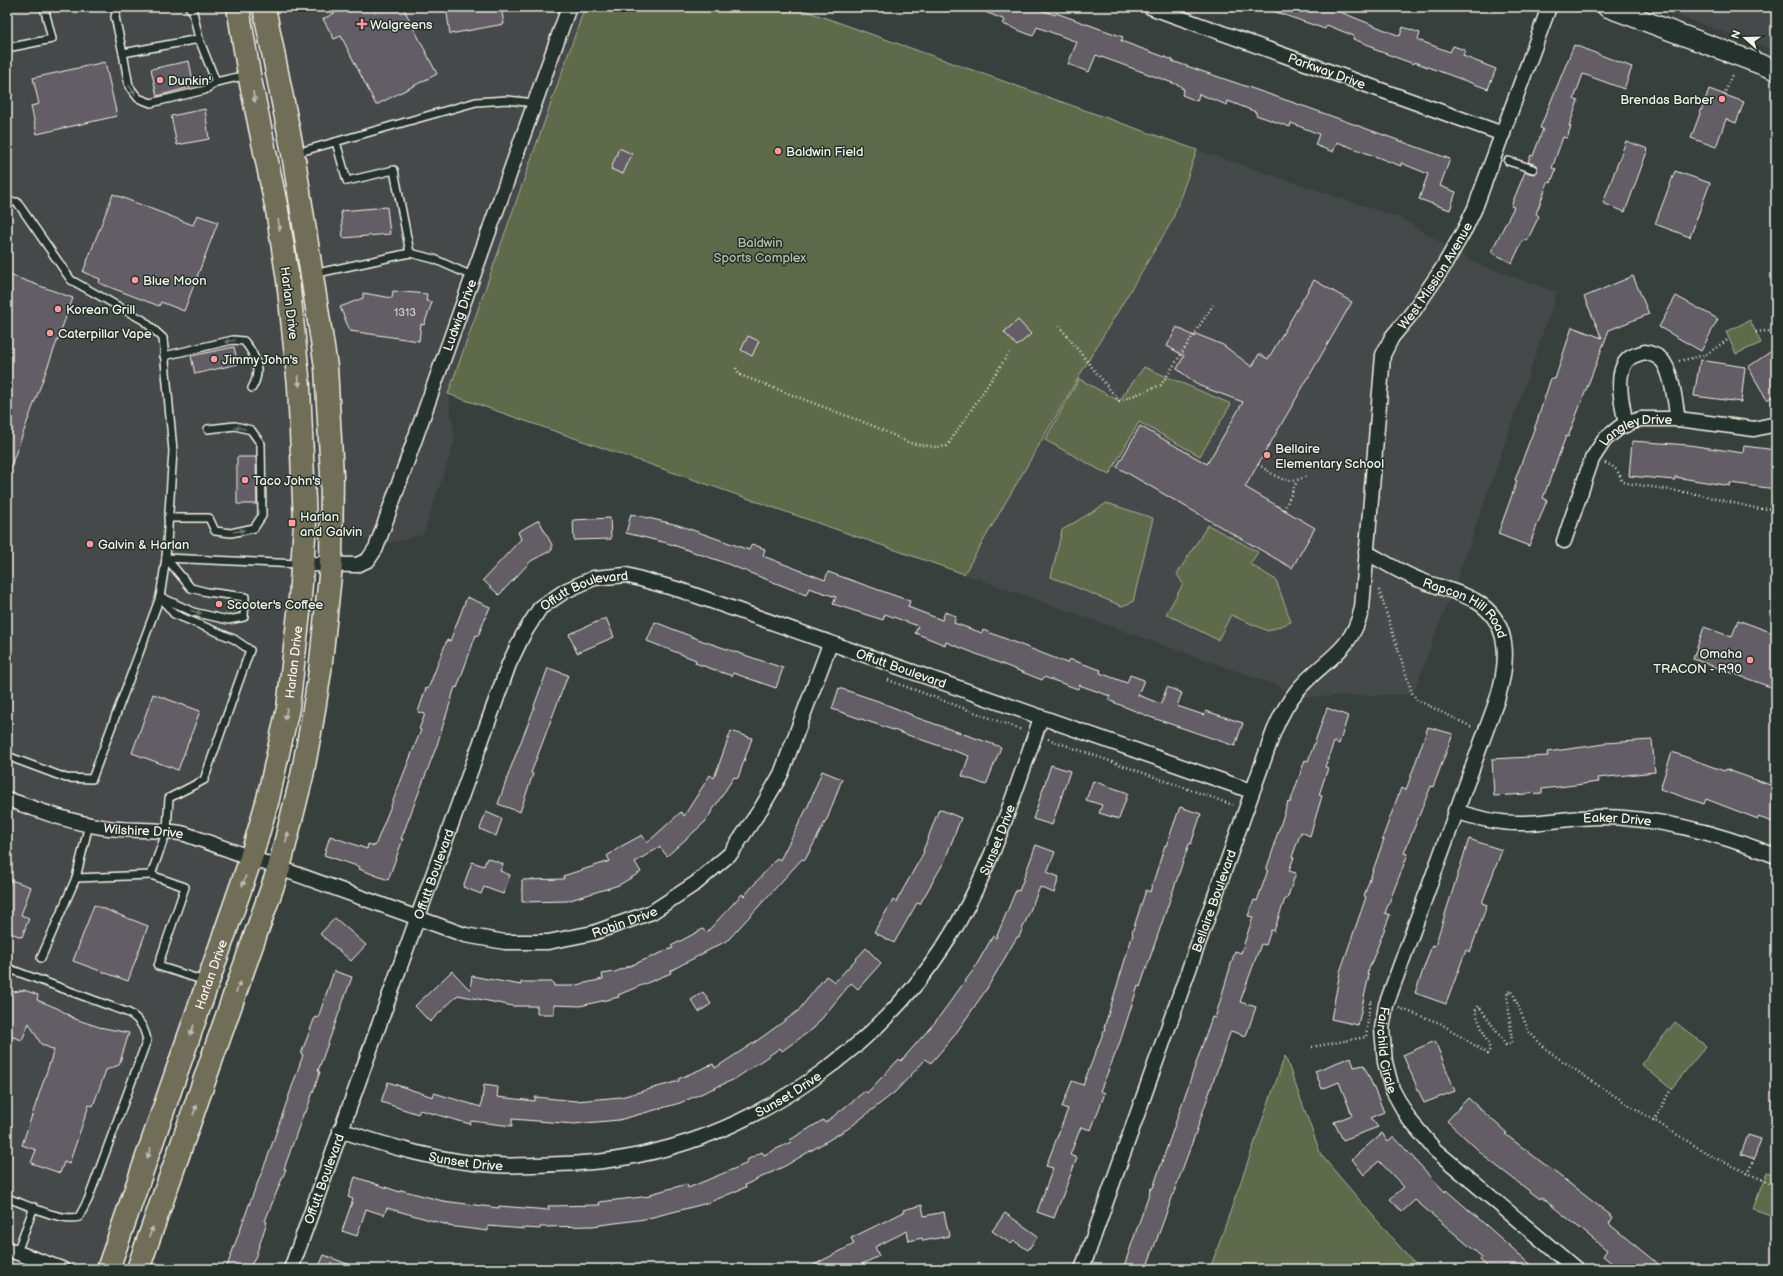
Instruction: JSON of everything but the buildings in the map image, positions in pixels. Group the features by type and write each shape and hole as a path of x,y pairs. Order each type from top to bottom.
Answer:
{"main road":[{"name":"Harlan Drive","path":"108,1269 251,858 268,799 288,708 299,613 305,523 305,490 295,337 277,210 249,74 238,7"},
{"name":"Harlan Drive","path":"138,1269 279,868 302,776 312,722 320,671 331,566 332,476 330,409 326,367 294,153 264,7"},
{"path":"268,7 270,33"}],"street":[{"name":"Ludwig Drive","path":"303,564 331,566 357,565 368,560 376,548 569,7"},
{"name":"Parkway Drive","path":"1150,7 1503,134"},
{"name":"West Mission Avenue","path":"1366,552 1383,355 1392,337 1412,313 1455,248 1475,208 1548,7"},
{"path":"1607,7 1776,70"},
{"path":"1626,425 1620,391 1621,370 1630,358 1645,352 1657,356 1664,363 1671,381 1678,419"},
{"name":"Langley Drive","path":"1564,541 1592,459 1605,439 1620,427 1640,419 1678,419 1754,429 1776,424"},
{"name":"Rapcon Hill Road","path":"1366,552 1418,580 1473,600 1484,607 1494,619 1502,634 1506,652 1504,678 1497,700"},
{"name":"Bellaire Boulevard","path":"1082,1269 1251,791 1274,731 1285,708 1297,691 1314,673 1340,652 1351,638 1359,623 1362,608 1366,552"},
{"name":"Offutt Boulevard","path":"291,1269 509,664 523,635 540,608 565,591 594,578 626,575 680,590 1251,791"},
{"name":"Robin Drive","path":"279,868 466,935 505,942 548,942 593,934 652,912 696,883 732,853 762,807 781,774 830,644"},
{"name":"Fairchild Circle","path":"1497,700 1455,811 1386,1005 1382,1029 1385,1062 1392,1089 1408,1118 1435,1150 1576,1269"},
{"name":"Sunset Drive","path":"340,1130 370,1140 431,1156 495,1165 581,1164 640,1155 690,1141 732,1125 780,1100 833,1066 878,1025 916,983 943,947 964,913 983,876 998,839 1041,718"},
{"name":"Wilshire Drive","path":"7,799 44,812 102,827 167,830 184,834 279,868"},
{"name":"Eaker Drive","path":"1455,811 1484,820 1518,823 1599,817 1656,821 1704,832 1776,856"},
{"path":"12,1251 58,1268"}],"lane":[{"path":"7,48 52,39 44,7"},
{"path":"118,7 115,17 129,86 138,98 151,103 204,90 216,82 249,74"},
{"path":"189,7 193,12 199,39 216,82"},
{"path":"122,53 199,39"},
{"path":"294,153 476,102 507,100 535,103"},
{"path":"336,142 347,181 394,170 410,253"},
{"path":"1508,161 1533,169"},
{"path":"7,202 17,202 71,280 143,320 163,338 173,451 166,558 160,597 92,779 66,778 7,756"},
{"path":"313,274 410,253 434,259 472,276"},
{"path":"164,356 234,340 244,341 250,348 257,363 257,380 252,388"},
{"path":"168,518 209,518 215,531 231,533 254,528 262,516 261,444 251,430 235,426 208,429"},
{"path":"166,558 303,564"},
{"path":"160,597 193,612 228,620 244,617 245,597 207,592 191,588 166,558"},
{"path":"151,875 167,830 169,798 204,780 250,650 234,639 174,614 160,597"},
{"path":"41,958 76,878 89,824"},
{"path":"76,878 151,875 186,888 158,966 209,982"},
{"path":"7,968 129,1013 139,1019 145,1029 147,1040 83,1212 79,1217 74,1218 54,1214 7,1198"},
{"path":"12,1251 34,1207"}],"path":[{"path":"1724,95 1732,74"},
{"path":"1059,326 1119,401 1161,385 1213,305"},
{"path":"1756,332 1766,330 1776,332"},
{"path":"1664,363 1683,361 1705,355 1729,339"},
{"path":"736,368 740,375 876,427 909,443 936,447 947,446 1009,353"},
{"path":"1592,459 1614,466 1619,471 1622,480 1627,483 1696,494 1759,509 1776,508"},
{"path":"1258,464 1285,480 1297,481 1307,476"},
{"path":"1284,510 1297,481"},
{"path":"1379,590 1412,693 1416,700 1462,723"},
{"path":"1386,1005 1440,1023 1488,1054 1490,1049 1475,1011 1479,1006 1506,1045 1512,1043 1507,992 1512,991 1529,1032 1538,1042 1554,1055 1654,1121 1713,1157 1776,1186"},
{"path":"1312,1047 1366,1037"},
{"path":"1654,1121 1671,1089"},
{"path":"1748,1174 1754,1159"}],"shaded area":[{"path":"7,7 585,7 448,394 455,440 423,535 391,543 296,529 293,579 261,797 100,1269 7,1269"},
{"path":"1654,7 1776,7 1776,51"},
{"name":"Bellaire Elementary School","path":"1197,150 1400,218 1479,265 1557,292 1468,549 1413,694 1309,697 964,574 1088,361 1172,221"}],"green space":[{"name":"Baldwin Sports Complex","path":"585,7 795,7 1197,150 1172,221 1088,361 964,574 448,394"},
{"path":"1750,320 1761,343 1736,354 1726,332"},
{"path":"1144,367 1231,404 1200,456 1139,422 1109,475 1045,440 1079,379 1119,401"},
{"path":"1107,503 1153,518 1133,602 1122,606 1051,577 1062,530"},
{"path":"1208,525 1258,552 1250,564 1276,580 1291,622 1268,631 1231,615 1218,640 1166,614 1183,584 1177,574"},
{"path":"1675,1022 1706,1046 1671,1089 1641,1064"},
{"path":"1285,1056 1321,1155 1411,1260 1422,1269 1210,1269"},
{"path":"1767,1172 1776,1175 1776,1217 1753,1209"}],"place":[{"name":"Walgreens","path":"362,24"},
{"name":"Dunkin'","path":"160,80"},
{"name":"Brendas Barber","path":"1722,99"},
{"name":"Baldwin Field","path":"778,151"},
{"name":"Blue Moon","path":"135,280"},
{"name":"Korean Grill","path":"58,309"},
{"name":"Caterpillar Vape","path":"50,333"},
{"name":"Jimmy John's","path":"214,359"},
{"name":"Bellaire Elementary School","path":"1267,455"},
{"name":"Taco John's","path":"245,480"},
{"name":"Harlan and Galvin","path":"292,523"},
{"name":"Galvin & Harlan","path":"90,544"},
{"name":"Scooter's Coffee","path":"219,604"},
{"name":"Omaha TRACON - R90","path":"1750,660"}]}
